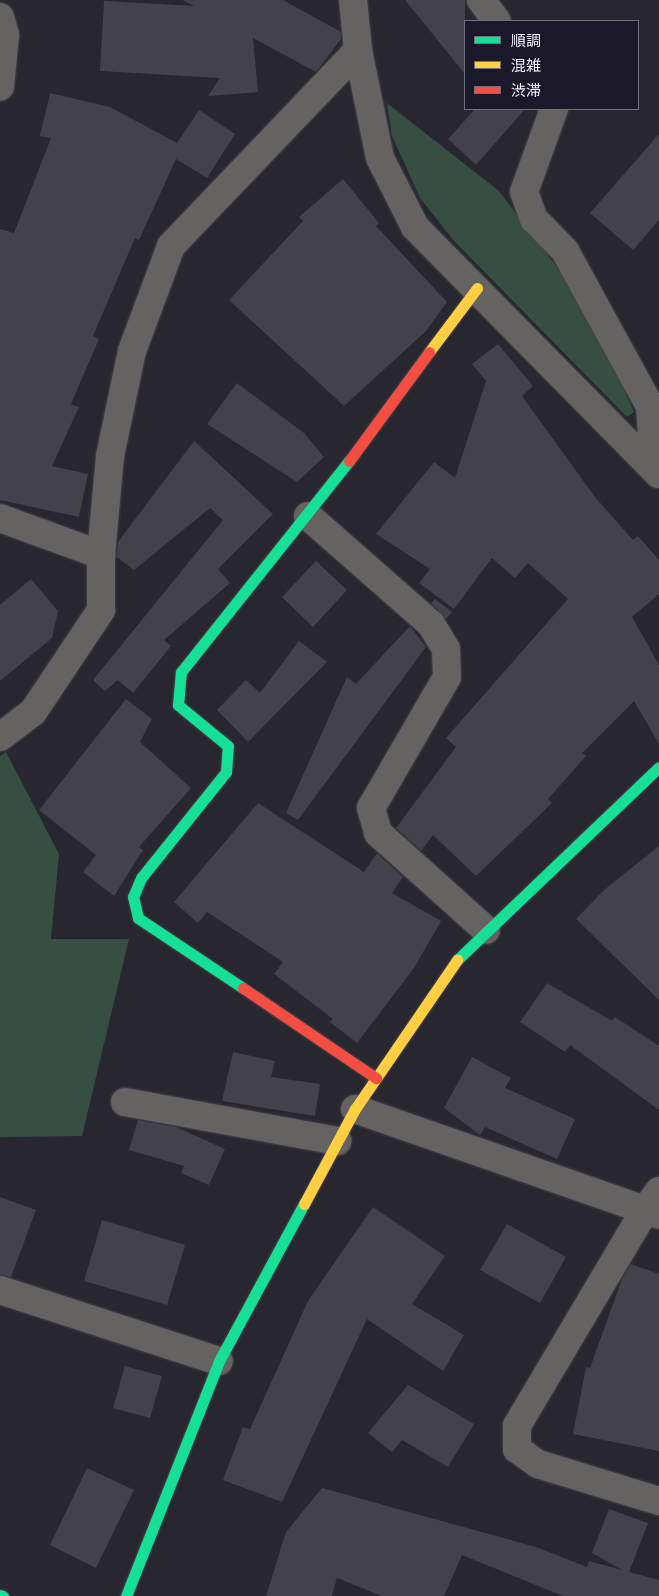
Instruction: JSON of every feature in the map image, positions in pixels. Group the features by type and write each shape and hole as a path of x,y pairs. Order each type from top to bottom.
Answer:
{"street":[{"path":"353,0 358,50 380,158 415,227 656,471"},
{"path":"481,0 496,20"},
{"path":"0,17 5,35 0,87"},
{"path":"0,736 33,712 101,610 101,555 110,456 132,351 171,246 358,50"},
{"path":"554,110 524,192 534,220 565,251 650,406 656,471"},
{"path":"376,1078 138,918 133,897 141,878 226,772 228,746 178,705 181,672 308,516 477,288"},
{"path":"308,516 431,624 446,649 447,677 371,808 378,833 486,930"},
{"path":"0,518 101,555"},
{"path":"126,1596 219,1361 355,1109 464,950 659,766"},
{"path":"125,1102 338,1141"},
{"path":"355,1109 654,1206 517,1426 517,1449 538,1464 659,1501"},
{"path":"0,1290 219,1361"}],"green space":[{"path":"387,103 499,191 592,313 634,412 627,417 454,241 420,198 392,136"},
{"path":"6,752 59,854 51,939 129,939 82,1136 0,1137 0,756"}],"building":[{"path":"183,0 283,0 341,32 341,39 316,72 253,38 258,92 208,96 220,78 100,71 104,1 194,6"},
{"path":"405,0 465,0 464,73"},
{"path":"50,93 110,107 177,143 199,110 235,134 207,178 176,159 139,240 135,238 93,336 99,339 71,404 79,407 52,466 88,474 79,517 0,500 0,229 14,233 51,138 40,136"},
{"path":"474,110 524,110 476,165 448,139"},
{"path":"659,134 659,220 633,250 590,213"},
{"path":"343,179 379,223 376,226 447,302 426,331 344,406 229,300 303,221 299,217"},
{"path":"498,344 533,386 522,396 595,497 633,540 638,536 659,560 659,594 632,617 659,665 659,744 634,701 582,753 586,756 548,799 552,803 476,876 433,835 421,851 396,828 456,747 446,738 568,599 528,563 515,578 492,558 454,609 419,583 430,569 376,534 434,462 455,478 486,381 472,364"},
{"path":"237,383 304,433 324,457 297,482 207,424"},
{"path":"194,441 273,514 218,569 230,583 164,640 171,646 133,693 118,680 105,691 93,680 223,520 210,508 134,570 117,557 118,542"},
{"path":"316,561 347,590 313,627 282,597"},
{"path":"31,579 58,611 52,638 0,681 0,605"},
{"path":"435,599 452,612 446,619 431,603"},
{"path":"410,626 426,647 298,820 286,813 347,677 356,684"},
{"path":"299,641 327,662 248,742 217,710 246,680 260,693"},
{"path":"126,699 152,719 140,742 191,788 139,847 143,850 114,896 83,872 96,855 39,810"},
{"path":"258,803 364,872 377,853 403,877 392,893 441,921 414,968 357,1043 330,1022 333,1019 274,974 283,962 207,912 198,923 174,902"},
{"path":"659,846 659,1000 576,919 604,890"},
{"path":"547,983 612,1021 615,1017 659,1046 659,1110 570,1045 565,1052 520,1022"},
{"path":"233,1052 275,1061 271,1077 320,1084 315,1116 222,1101"},
{"path":"472,1057 511,1078 505,1088 575,1119 557,1159 485,1127 480,1135 444,1108"},
{"path":"138,1120 176,1127 225,1149 209,1185 181,1173 184,1166 129,1150"},
{"path":"0,1197 36,1210 11,1277 0,1275"},
{"path":"373,1207 445,1256 412,1304 464,1335 443,1371 367,1319 282,1502 223,1480 243,1427 250,1429 308,1301"},
{"path":"102,1220 185,1245 167,1305 84,1281"},
{"path":"507,1224 566,1257 540,1303 480,1270"},
{"path":"631,1264 659,1274 659,1451 573,1434 586,1367 590,1368 622,1279"},
{"path":"125,1366 162,1376 150,1418 113,1408"},
{"path":"408,1385 474,1424 448,1467 402,1440 392,1452 368,1433"},
{"path":"87,1468 134,1490 96,1568 50,1545"},
{"path":"322,1488 536,1547 587,1567 589,1561 622,1570 592,1553 609,1509 648,1523 629,1572 659,1580 659,1596 563,1596 462,1555 444,1596 382,1596 337,1578 332,1596 266,1596 286,1532"}],"traffic: fast":[{"path":"243,988 138,918 133,897 141,878 226,772 228,746 178,705 181,672 349,461"},
{"path":"457,960 659,767"},
{"path":"126,1596 219,1361 304,1204"}],"traffic: slow":[{"path":"429,352 477,288"},
{"path":"304,1204 355,1109 457,960"}],"traffic: jam":[{"path":"349,461 429,352"},
{"path":"243,988 376,1078"}]}
